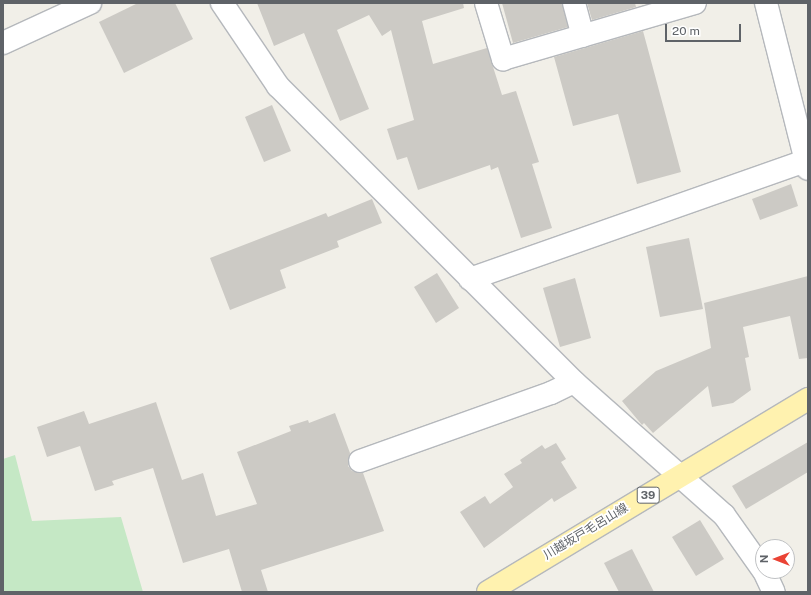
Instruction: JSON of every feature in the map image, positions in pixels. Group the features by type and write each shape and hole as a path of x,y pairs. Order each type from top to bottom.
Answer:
{"main road":[{"name":"川越坂戸毛呂山線","path":"491,591 678,476 808,399"}],"street":[{"path":"3,43 90,3"},
{"path":"222,3 278,86 574,382 678,476 724,515 755,559"},
{"path":"486,3 503,59 682,5"},
{"path":"574,3 583,36"},
{"path":"470,278 807,165 766,3"},
{"path":"360,461 551,393 574,382"},
{"path":"768,579 774,592"}],"green space":[{"path":"15,455 32,521 121,517 143,592 3,592 3,459"}],"building":[{"path":"138,3 175,3 193,39 124,73 99,22"},
{"path":"257,3 463,3 464,8 422,21 433,64 487,48 502,95 516,91 539,162 532,164 552,228 521,238 498,167 491,170 490,165 418,190 407,157 397,160 387,129 414,120 391,30 382,36 369,15 337,30 369,109 340,121 304,33 274,46"},
{"path":"502,3 562,3 568,27 513,43"},
{"path":"587,3 635,3 636,7 592,20"},
{"path":"643,31 681,172 637,184 618,114 573,126 554,57"},
{"path":"272,105 291,151 264,162 245,117"},
{"path":"791,184 798,206 760,220 752,199"},
{"path":"372,199 382,223 337,241 339,247 280,270 286,288 230,310 210,258 326,213 328,217"},
{"path":"689,238 703,309 660,317 646,247"},
{"path":"437,273 459,308 436,323 414,287"},
{"path":"808,276 808,358 799,359 790,316 743,327 749,357 745,358 751,390 733,403 712,407 708,386 653,433 644,423 642,425 622,401 656,371 711,348 704,303"},
{"path":"575,278 591,338 560,347 543,288"},
{"path":"156,402 182,480 203,473 216,516 257,504 237,452 291,431 289,426 308,420 309,423 335,413 350,453 348,466 352,471 363,473 384,531 261,570 268,592 242,592 229,549 183,563 153,468 112,481 114,485 95,491 80,446 47,457 37,427 84,411 89,424"},
{"path":"808,442 808,472 746,509 732,486"},
{"path":"556,443 566,459 561,462 577,488 554,502 552,498 484,548 460,512 485,496 490,504 513,487 504,474 522,463 520,460 542,445 545,449"},
{"path":"700,520 724,559 696,576 672,537"},
{"path":"632,549 654,592 619,592 604,563"}]}
